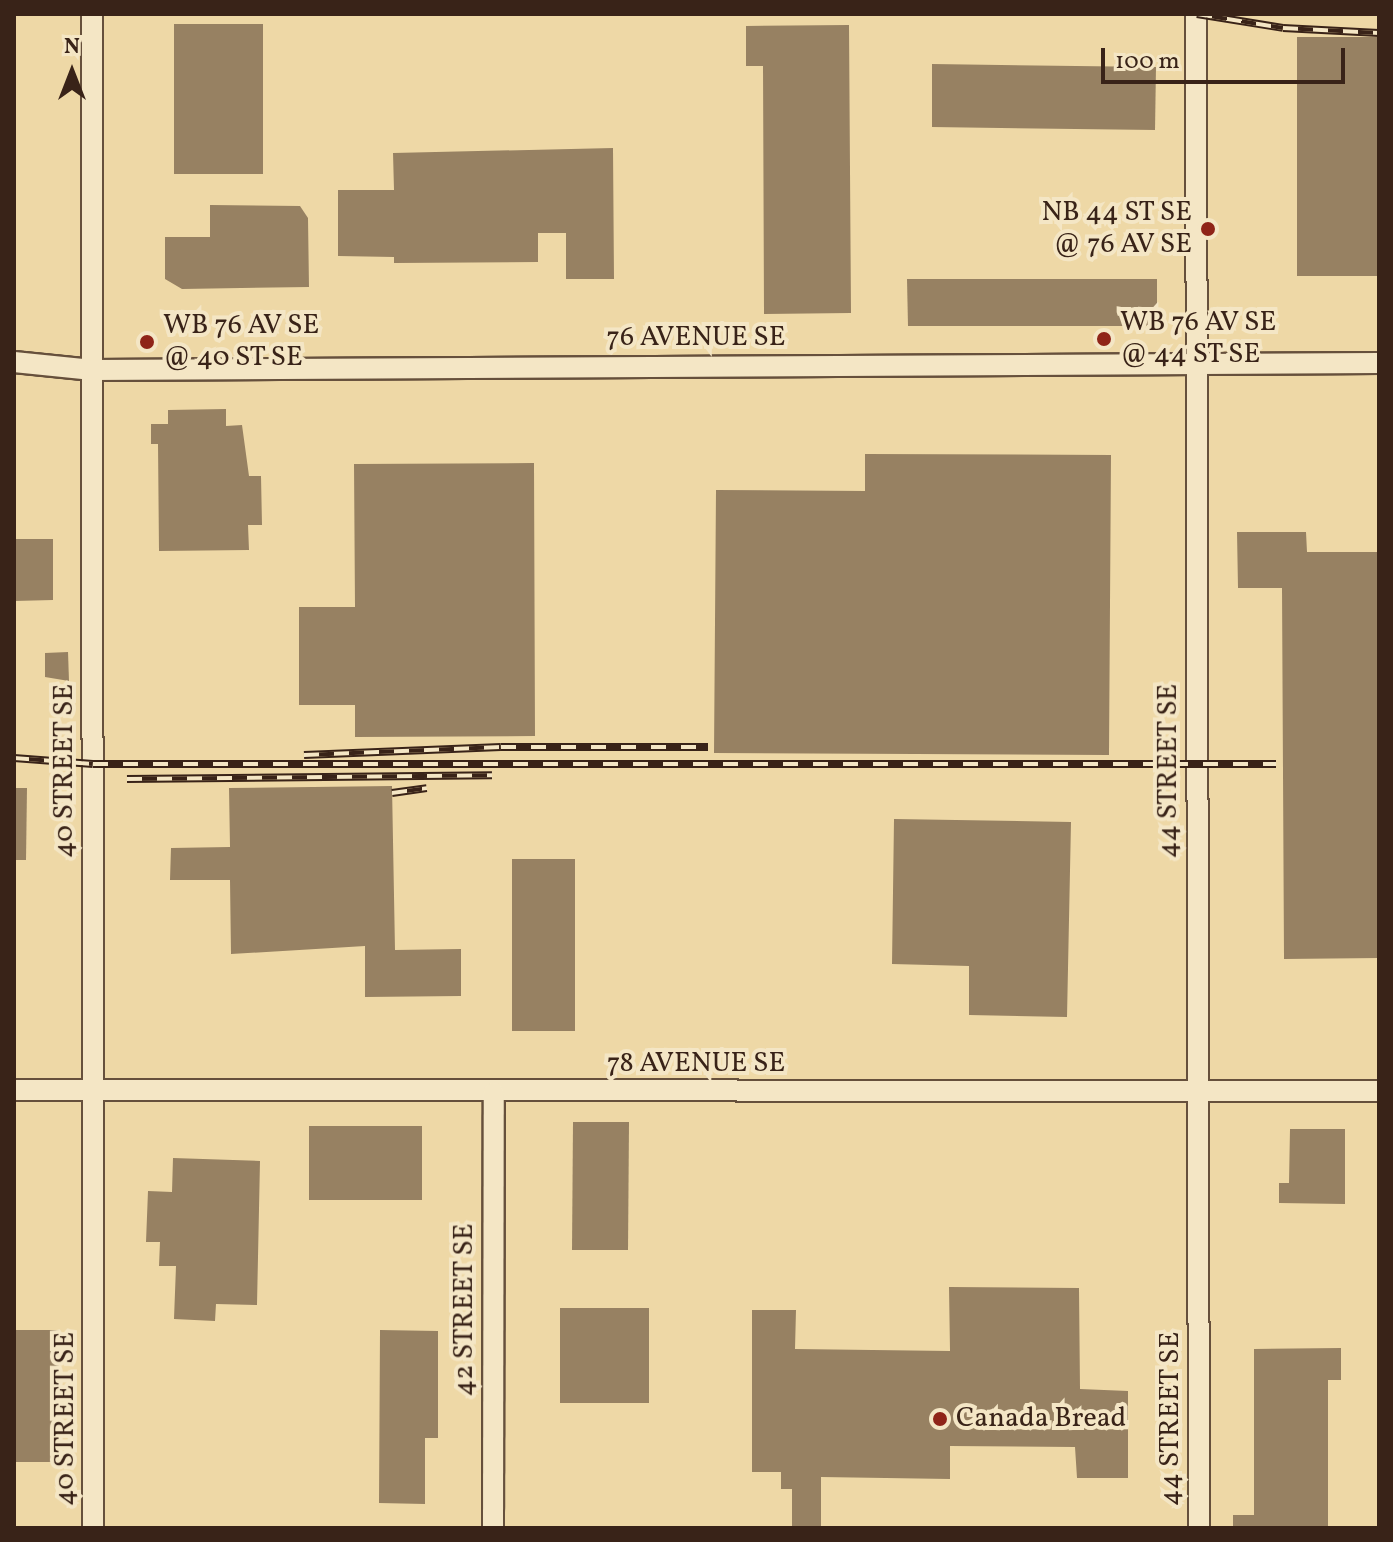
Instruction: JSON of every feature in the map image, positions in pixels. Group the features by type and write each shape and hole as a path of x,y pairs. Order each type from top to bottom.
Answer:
{"street":[{"name":"40 STREET SE","path":"92,14 93,1528"},
{"name":"44 STREET SE","path":"1196,14 1199,1528"},
{"name":"76 AVENUE SE","path":"14,362 93,370 1379,363"},
{"name":"78 AVENUE SE","path":"14,1090 494,1093 1379,1091"},
{"name":"42 STREET SE","path":"493,1528 494,1093"}],"building":[{"path":"174,24 263,24 263,174 174,174"},
{"path":"849,25 851,313 764,314 763,66 746,66 746,26"},
{"path":"1297,37 1379,37 1379,276 1297,276"},
{"path":"932,64 1156,67 1155,130 932,127"},
{"path":"613,148 614,279 566,279 566,233 538,233 538,262 394,263 394,257 338,256 338,190 394,190 393,153"},
{"path":"210,205 300,206 308,218 309,287 182,289 165,279 165,237 210,237"},
{"path":"907,279 1157,279 1157,326 908,326"},
{"path":"226,409 226,426 242,425 249,476 261,476 262,525 248,525 249,550 159,551 158,444 151,444 151,424 168,424 168,410"},
{"path":"865,454 1111,455 1109,755 714,753 716,490 865,491"},
{"path":"534,463 535,736 355,737 355,705 299,705 299,607 355,607 354,464"},
{"path":"1237,532 1306,532 1307,552 1379,552 1379,958 1284,959 1282,588 1238,588"},
{"path":"14,539 53,539 53,600 14,601"},
{"path":"68,652 69,681 45,677 45,653"},
{"path":"392,786 395,950 461,949 461,996 365,997 365,946 231,954 230,880 170,880 171,848 230,847 229,788"},
{"path":"14,788 27,788 26,860 14,860"},
{"path":"894,819 1071,822 1067,1017 969,1015 969,966 892,964"},
{"path":"512,859 575,859 575,1031 512,1031"},
{"path":"573,1122 629,1122 628,1250 572,1250"},
{"path":"309,1126 422,1126 422,1200 309,1200"},
{"path":"1290,1129 1345,1129 1345,1204 1279,1203 1279,1183 1289,1183"},
{"path":"173,1158 260,1161 257,1305 216,1304 215,1321 174,1319 176,1266 159,1266 160,1242 146,1242 148,1191 172,1192"},
{"name":"Canada Bread","path":"949,1287 1079,1288 1080,1389 1128,1391 1128,1478 1077,1478 1075,1447 950,1446 950,1479 821,1477 821,1528 792,1528 792,1489 781,1489 781,1472 752,1472 752,1310 796,1310 795,1349 950,1351"},
{"path":"560,1308 649,1308 649,1403 560,1403"},
{"path":"14,1330 59,1330 59,1462 14,1462"},
{"path":"380,1330 438,1331 438,1438 425,1438 425,1504 379,1503"},
{"path":"1341,1348 1341,1380 1328,1380 1328,1528 1233,1528 1233,1515 1254,1515 1254,1349"}],"railway":[{"path":"1197,14 1283,28 1379,33"},
{"path":"304,755 501,747 708,747"},
{"path":"14,758 93,764 1276,764"},
{"path":"127,779 492,775"},
{"path":"392,793 427,788"}],"place":[{"name":"NB 44 ST SE @ 76 AV SE","path":"1208,229"},
{"name":"WB 76 AV SE @ 44 ST SE","path":"1104,339"},
{"name":"WB 76 AV SE @ 40 ST SE","path":"147,342"},
{"name":"Canada Bread","path":"940,1419"}]}
